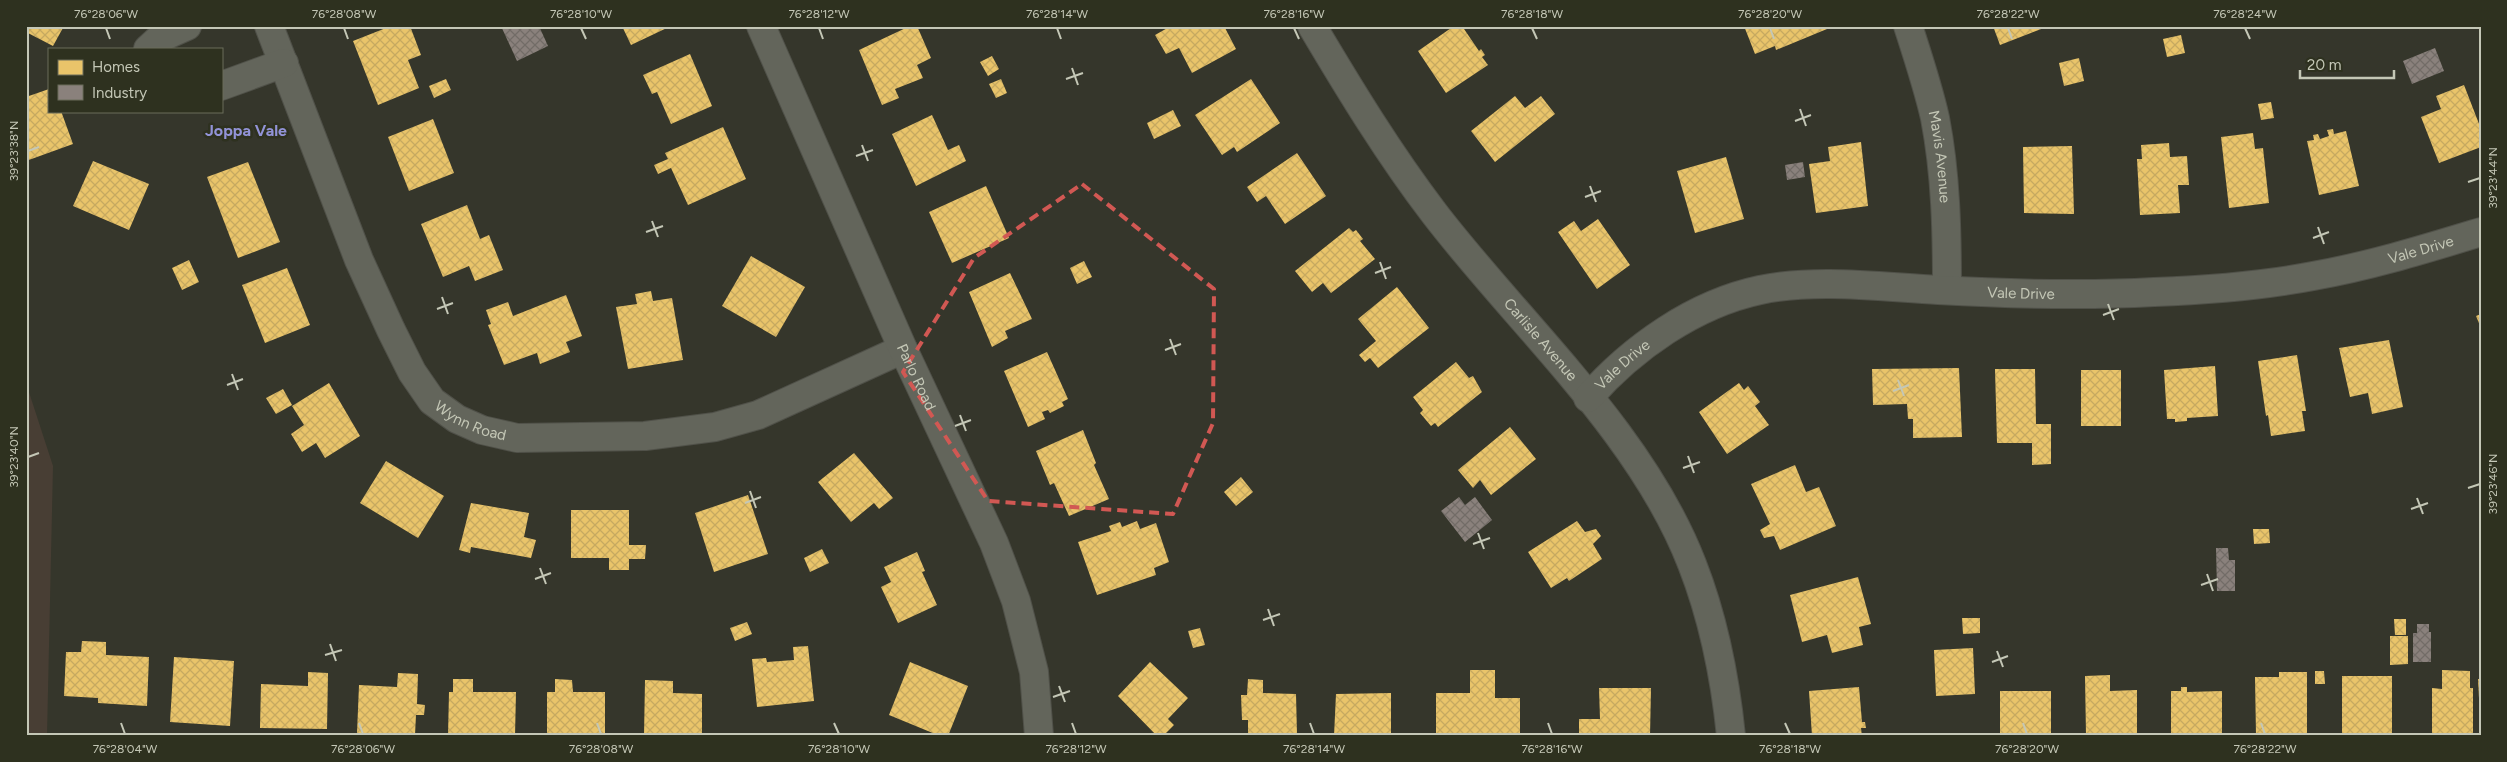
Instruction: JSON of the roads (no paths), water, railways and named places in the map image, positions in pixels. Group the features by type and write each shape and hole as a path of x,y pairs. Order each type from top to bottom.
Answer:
{"street":[{"path":"149,48 160,38 187,26"},
{"name":"Wynn Road","path":"269,26 360,260 391,330 412,372 432,401 457,419 482,430 517,438 645,436 715,426 758,415 903,348"},
{"name":"Parlo Road","path":"762,26 903,348 994,543 1016,602 1034,672 1039,736"},
{"name":"Carlisle Avenue","path":"1312,26 1358,103 1434,213 1588,398 1640,468 1666,508 1692,563 1718,645 1731,736"},
{"name":"Mavis Avenue","path":"1908,26 1926,84 1942,160 1947,219 1947,290"},
{"path":"222,86 284,63"},
{"name":"Vale Drive","path":"1588,398 1609,374 1652,340 1699,311 1731,298 1761,290 1794,286 1880,287 2037,294 2152,292 2223,288 2311,277 2374,263 2481,232"}],"district":[{"name":"Joppa Vale","path":"246,130"}]}
